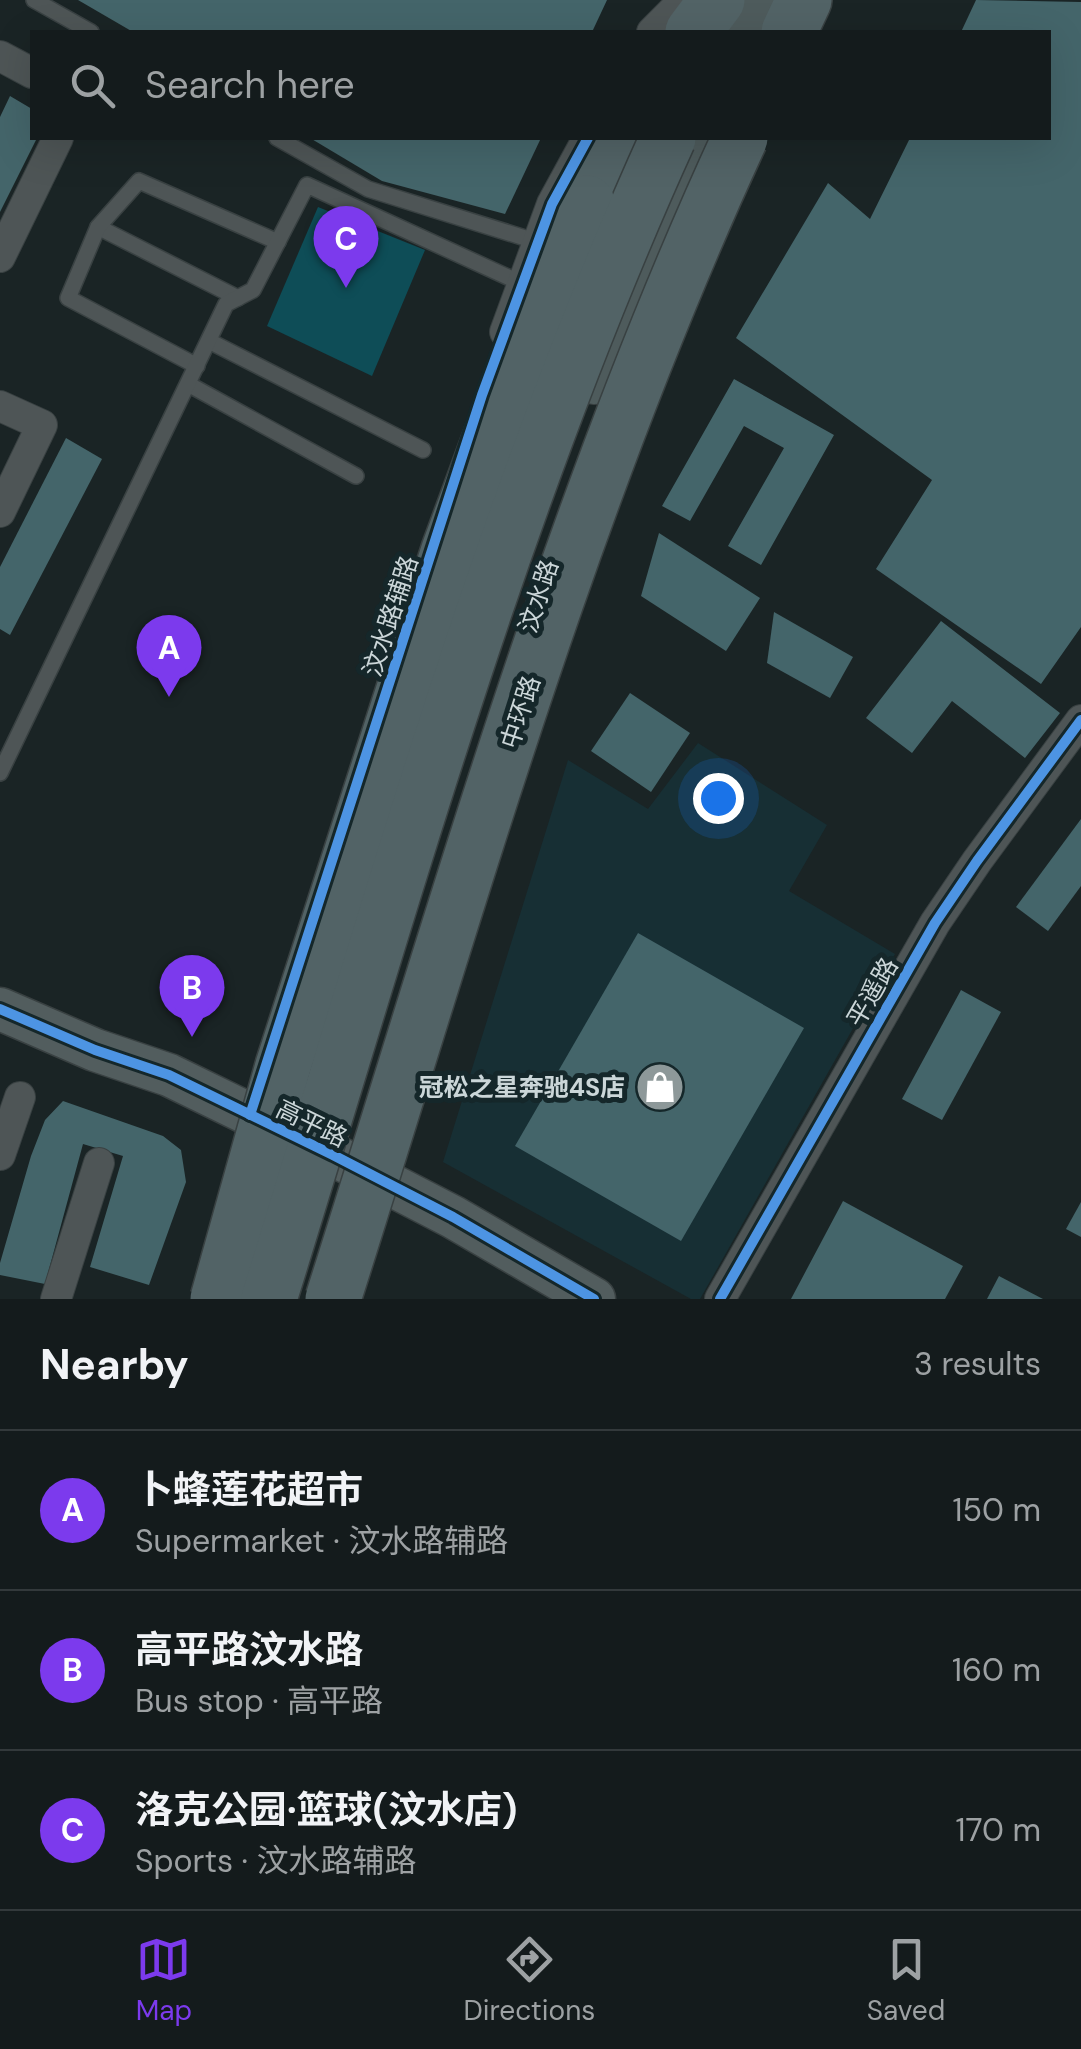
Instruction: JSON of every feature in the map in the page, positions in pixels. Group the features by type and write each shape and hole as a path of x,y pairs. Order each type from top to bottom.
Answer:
{"highway":[{"path":"695,30 718,0"},
{"path":"717,30 731,0"},
{"path":"790,30 804,0"},
{"path":"218,1299 283,1066 449,550 507,393 587,203 623,140"},
{"path":"268,1299 462,676 520,504 669,140"},
{"name":"中环路","path":"333,1299 582,525 655,338 739,140"}],"main road":[{"path":"704,30 718,0"},
{"path":"752,30 766,0"},
{"path":"779,30 792,0"},
{"path":"803,30 817,0"},
{"name":"汶水路","path":"311,1299 342,1160 394,848 509,499 574,328 653,140"},
{"path":"670,140 672,207"},
{"name":"汶水路","path":"348,1299 342,1160 478,704 552,471 703,140"},
{"name":"汶水路","path":"249,1299 342,1160 571,493 729,140"},
{"name":"汶水路","path":"287,1299 660,361 753,140"},
{"path":"416,784 478,704"}],"street":[{"path":"654,30 684,0"},
{"path":"0,56 30,72"},
{"path":"0,257 57,140"},
{"name":"汶水路辅路","path":"250,1115 482,394 552,204 587,140"},
{"path":"0,406 42,425 0,512"},
{"name":"平遥路","path":"720,1299 954,893 1081,720"},
{"path":"356,786 394,848"},
{"name":"高平路","path":"0,1010 168,1075 342,1160 594,1299"},
{"path":"0,1154 20,1097"},
{"path":"56,1299 100,1162"}],"lane":[{"path":"34,0 87,30"},
{"path":"281,140 368,189 538,242"},
{"path":"196,366 68,298 98,227 139,181 278,242"},
{"path":"0,773 226,304 253,290 307,185 522,284"},
{"path":"98,227 238,298"},
{"path":"209,340 423,450"},
{"path":"188,384 356,476"}],"shaded area":[{"path":"318,207 425,250 372,376 267,326"},
{"path":"698,743 827,825 789,891 895,954 700,1299 691,1299 443,1162 568,760 648,809"}],"building":[{"path":"78,0 607,0 593,30 130,30"},
{"path":"976,0 1081,2 1081,627 1041,684 876,569 932,480 736,338 828,183 870,219 909,140 1051,140 1051,30 962,30"},
{"path":"10,96 30,108 30,140 36,140 0,212 0,117"},
{"path":"313,140 540,140 505,214 382,181"},
{"path":"734,379 834,435 761,565 728,546 784,448 744,426 690,521 662,506"},
{"path":"66,438 102,459 10,635 0,629 0,567"},
{"path":"659,533 760,598 726,651 641,596"},
{"path":"774,612 853,657 830,698 767,663"},
{"path":"941,621 1060,713 1025,758 952,701 912,753 866,718"},
{"path":"630,693 690,733 651,792 591,751"},
{"path":"1081,819 1081,886 1048,931 1016,907"},
{"name":"冠松之星奔驰4S店","path":"638,933 804,1028 681,1241 515,1146"},
{"path":"961,990 1001,1012 942,1120 902,1099"},
{"path":"63,1101 163,1136 181,1150 186,1182 149,1285 90,1267 123,1156 83,1144 45,1284 0,1275 0,1263 31,1156 45,1120"},
{"path":"843,1201 963,1266 945,1299 791,1299"},
{"path":"1081,1202 1081,1237 1066,1229"},
{"path":"999,1276 1043,1299 987,1299"}],"cycle path":[{"path":"250,1115 482,395 552,204 587,140"},
{"path":"720,1299 935,923 1081,720"},
{"path":"0,1009 95,1050 169,1075 333,1155 453,1217 594,1299"}],"place":[{"name":"洛克公园·篮球(汶水店)","path":"346,288"},
{"name":"卜蜂莲花超市","path":"169,697"},
{"name":"高平路汶水路","path":"192,1037"},
{"name":"冠松之星奔驰4S店","path":"660,1087"}]}
